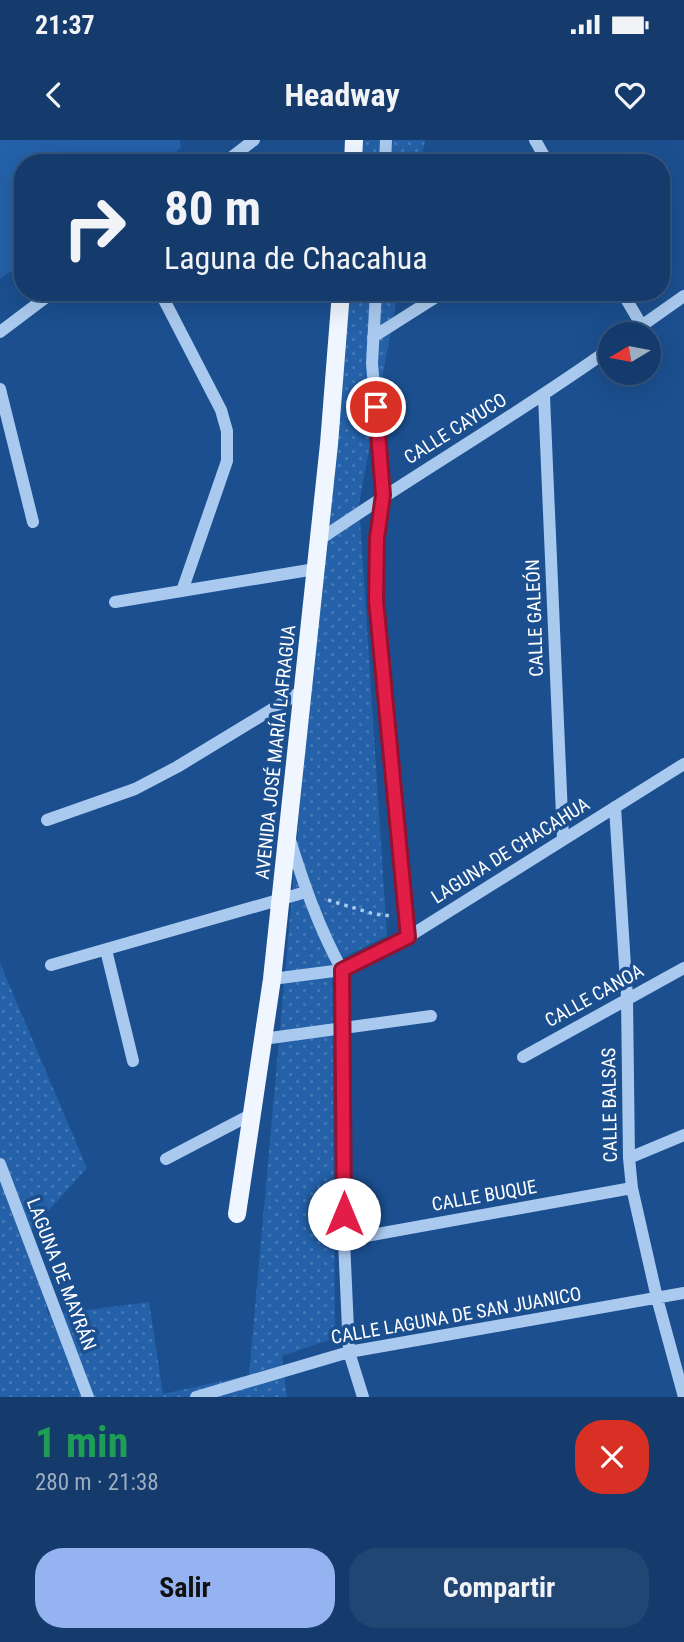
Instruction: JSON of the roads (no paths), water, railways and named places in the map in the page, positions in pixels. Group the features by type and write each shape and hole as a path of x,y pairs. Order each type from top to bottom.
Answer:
{"main road":[{"name":"AVENIDA JOSÉ MARÍA LAFRAGUA","path":"237,1214 281,901 340,301"}],"street":[{"path":"236,154 254,140"},
{"path":"648,322 684,296"},
{"path":"0,332 41,301"},
{"path":"165,301 221,410 227,431 227,461 182,591"},
{"path":"375,301 372,362 383,495 377,538 376,600 408,937"},
{"path":"373,337 429,301"},
{"path":"627,301 640,322"},
{"name":"CALLE CAYUCO","path":"318,540 383,495 544,396 598,357"},
{"path":"0,389 33,522"},
{"name":"CALLE GALEÓN","path":"544,396 563,839"},
{"path":"115,602 315,569"},
{"path":"47,820 135,789 177,767 302,691"},
{"name":"LAGUNA DE CHACAHUA","path":"272,979 342,970 408,937 684,764"},
{"name":"CALLE BALSAS","path":"615,807 627,998 629,1158 632,1188 657,1298 684,1397"},
{"path":"288,833 306,892 342,970 344,1240 349,1352 363,1397"},
{"path":"51,965 306,892"},
{"path":"106,950 133,1061"},
{"name":"CALLE CANOA","path":"523,1057 684,968"},
{"path":"263,1039 430,1016"},
{"path":"166,1159 252,1114"},
{"path":"629,1158 684,1135"},
{"name":"LAGUNA DE MAYRÁN","path":"0,1164 88,1397"},
{"name":"CALLE BUQUE","path":"344,1240 632,1188"},
{"name":"CALLE LAGUNA DE SAN JUANICO","path":"197,1397 349,1352 684,1293"}]}
